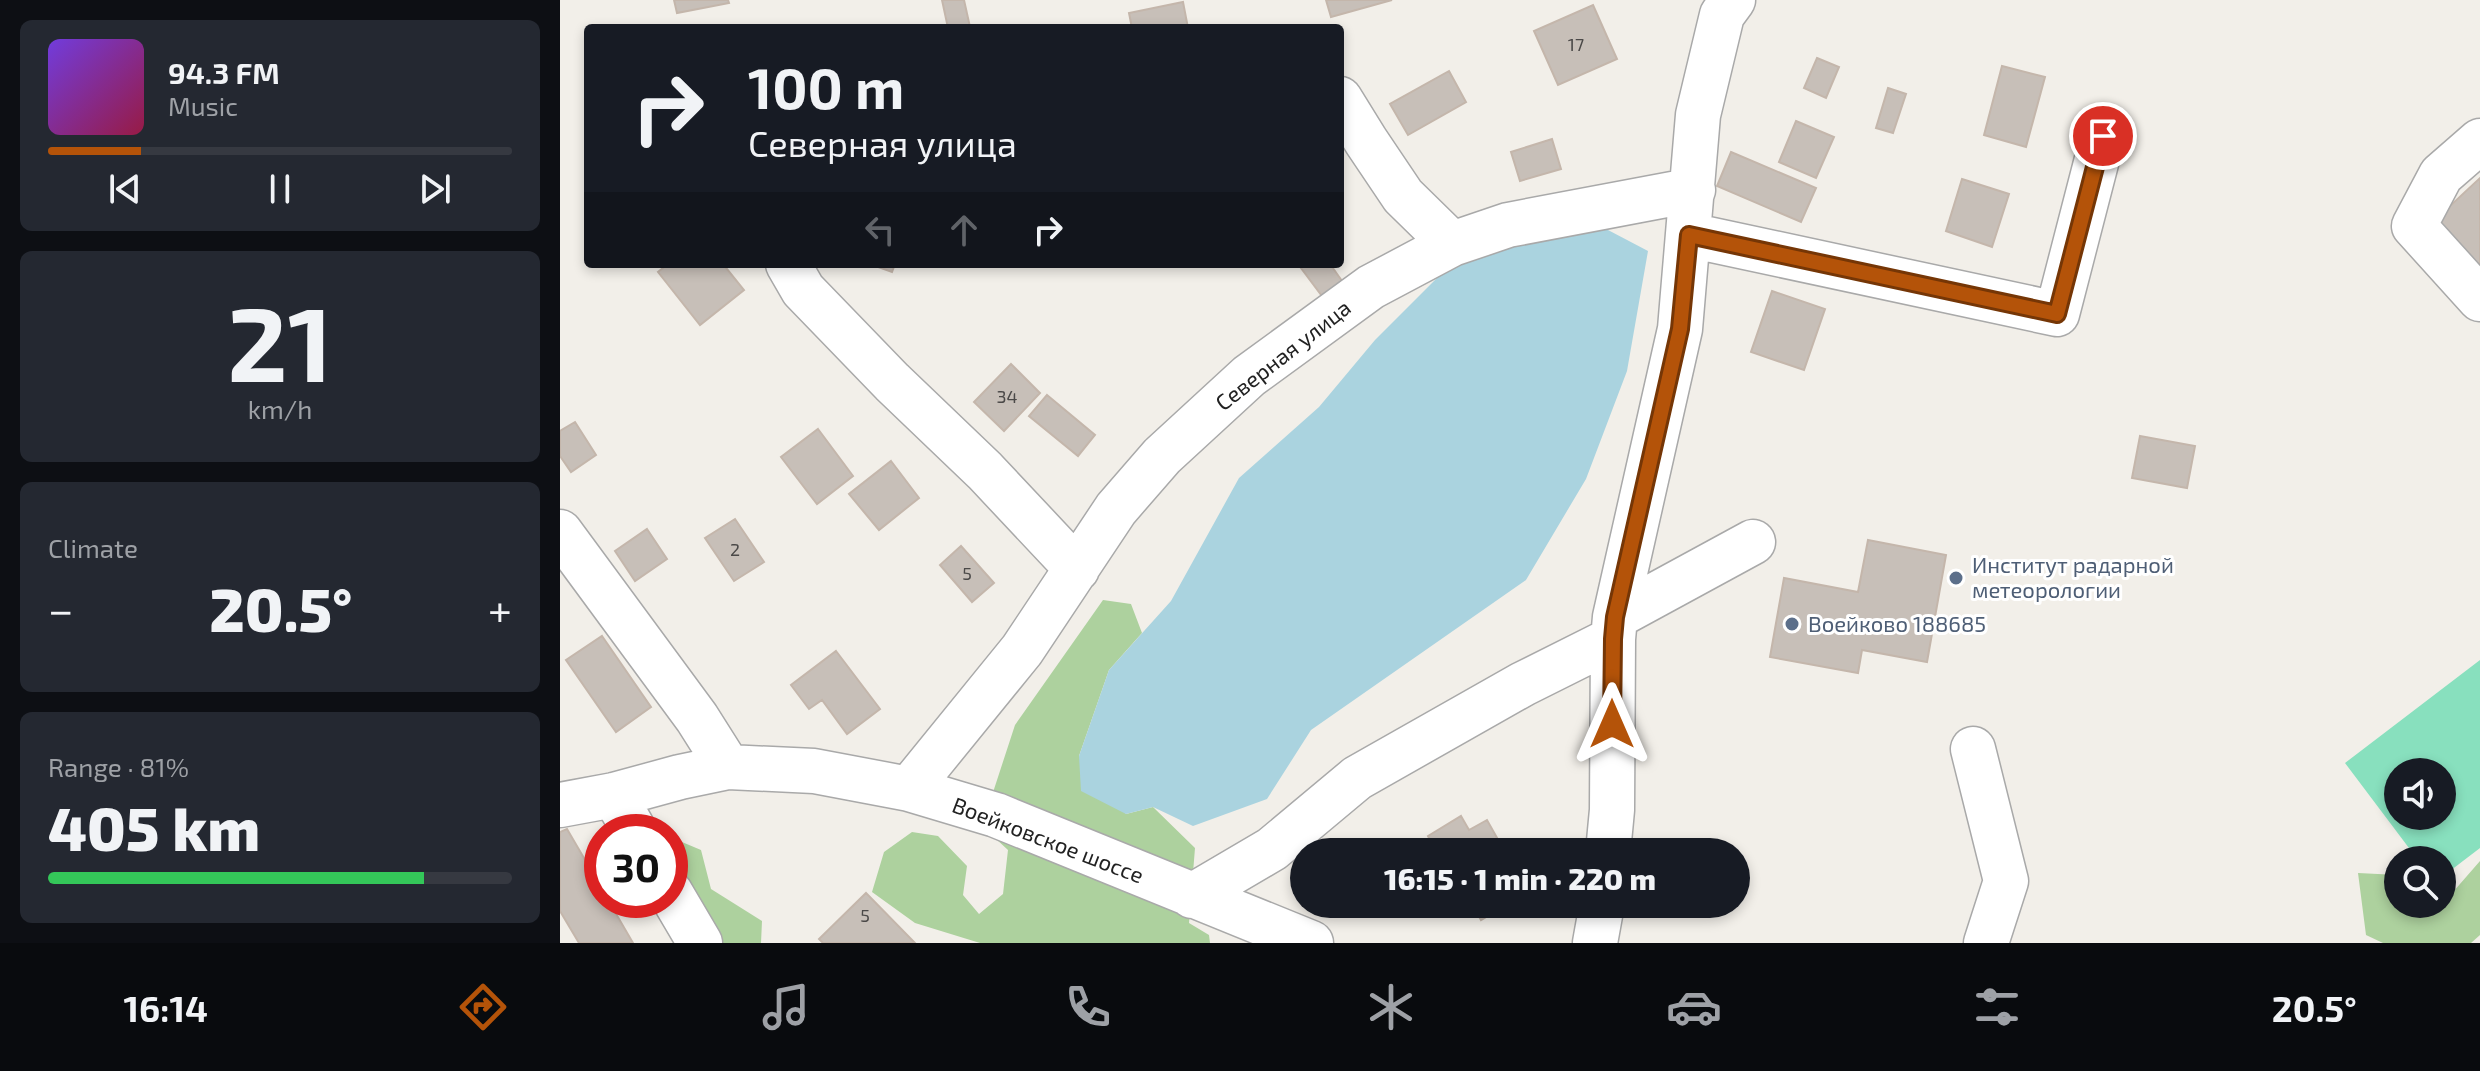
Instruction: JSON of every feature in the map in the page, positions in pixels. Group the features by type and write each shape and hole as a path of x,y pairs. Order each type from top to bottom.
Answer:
{"street":[{"path":"1609,838 1614,628 1680,329 1698,115 1722,15 1733,0"},
{"path":"1344,105 1403,196 1452,244"},
{"path":"1689,235 2057,314 2103,136"},
{"path":"2480,141 2441,175 2414,226 2480,299"},
{"name":"Северная улица","path":"909,789 1022,650 1116,509 1162,456 1249,376 1371,287 1452,244 1508,225 1693,190"},
{"path":"790,268 803,290 892,382 985,471 1077,569"},
{"path":"560,532 697,718 728,767"},
{"path":"1192,896 1272,849 1357,778 1523,684 1753,542"},
{"path":"1973,749 2006,881 1986,943"},
{"name":"Воейковское шоссе","path":"560,805 624,814 680,777 728,767 814,771 909,789 996,815 1192,896 1259,934 1311,943"},
{"path":"685,918 700,943"},
{"path":"1595,943 1599,918"}],"green space":[{"path":"1103,600 1131,604 1142,633 1109,670 1079,756 1126,814 1153,807 1195,848 1189,923 1209,935 1210,943 980,943 915,923 872,892 884,852 912,832 938,836 967,866 963,895 979,914 1003,894 1008,850 982,826 1015,725"},
{"path":"2480,660 2480,848 2456,866 2456,846 2407,846 2395,830 2456,830 2456,758 2384,758 2384,815 2345,763"},
{"path":"688,845 701,850 711,889 762,921 761,943 707,943 688,911"},
{"path":"2480,861 2480,935 2471,943 2383,943 2366,935 2358,873 2384,874 2384,918 2456,918 2456,889"}],"water":[{"path":"1545,228 1608,230 1648,251 1627,371 1586,479 1526,580 1311,730 1267,799 1193,826 1153,807 1126,814 1081,791 1079,756 1109,670 1171,601 1239,478 1319,407 1375,340 1441,274"}],"building":[{"path":"674,0 728,0 729,3 677,13"},
{"path":"942,0 964,0 969,24 947,24"},
{"path":"1326,0 1392,0 1331,17"},
{"path":"1183,2 1187,24 1131,24 1129,13"},
{"path":"1593,5 1617,59 1558,85 1534,31"},
{"path":"1817,58 1839,67 1826,98 1804,88"},
{"path":"2002,66 2045,77 2026,147 1984,135"},
{"path":"1449,71 1466,102 1408,135 1390,104"},
{"path":"1888,88 1906,94 1893,133 1876,128"},
{"path":"1796,121 1834,137 1816,178 1779,162"},
{"path":"1552,139 1561,169 1520,181 1511,152"},
{"path":"1731,152 1816,188 1801,222 1717,186"},
{"path":"2480,178 2480,269 2435,220"},
{"path":"1962,179 2009,194 1992,247 1946,231"},
{"path":"663,268 726,268 744,290 700,325 658,272"},
{"path":"1301,268 1333,268 1342,281 1322,296"},
{"path":"1772,291 1825,309 1804,370 1751,352"},
{"path":"1011,364 1040,393 1004,431 974,402"},
{"path":"1047,395 1095,435 1078,456 1029,416"},
{"path":"575,422 596,455 571,472 560,456 560,431"},
{"path":"818,429 853,476 817,504 781,457"},
{"path":"2140,436 2195,446 2187,488 2132,478"},
{"path":"891,461 919,498 879,530 849,494"},
{"path":"735,519 764,562 734,581 705,538"},
{"path":"647,529 667,559 635,581 615,551"},
{"path":"1868,540 1946,555 1927,662 1862,650 1858,673 1770,657 1784,578 1858,592"},
{"path":"961,546 994,583 972,602 940,565"},
{"path":"602,636 651,707 616,732 566,660"},
{"path":"836,651 880,709 847,734 822,700 809,709 791,685"},
{"path":"1461,816 1469,830 1487,820 1497,838 1429,838"},
{"path":"567,829 584,858 584,918 618,918 633,943 579,943 560,911 560,832"},
{"path":"866,893 915,943 823,943 819,939"}],"place":[{"name":"Институт радарной метеорологии","path":"1956,578"},
{"name":"Воейково 188685","path":"1792,624"}],"route":[{"path":"1612,724 1615,617 1680,329 1689,235 2057,314 2103,136"}]}
